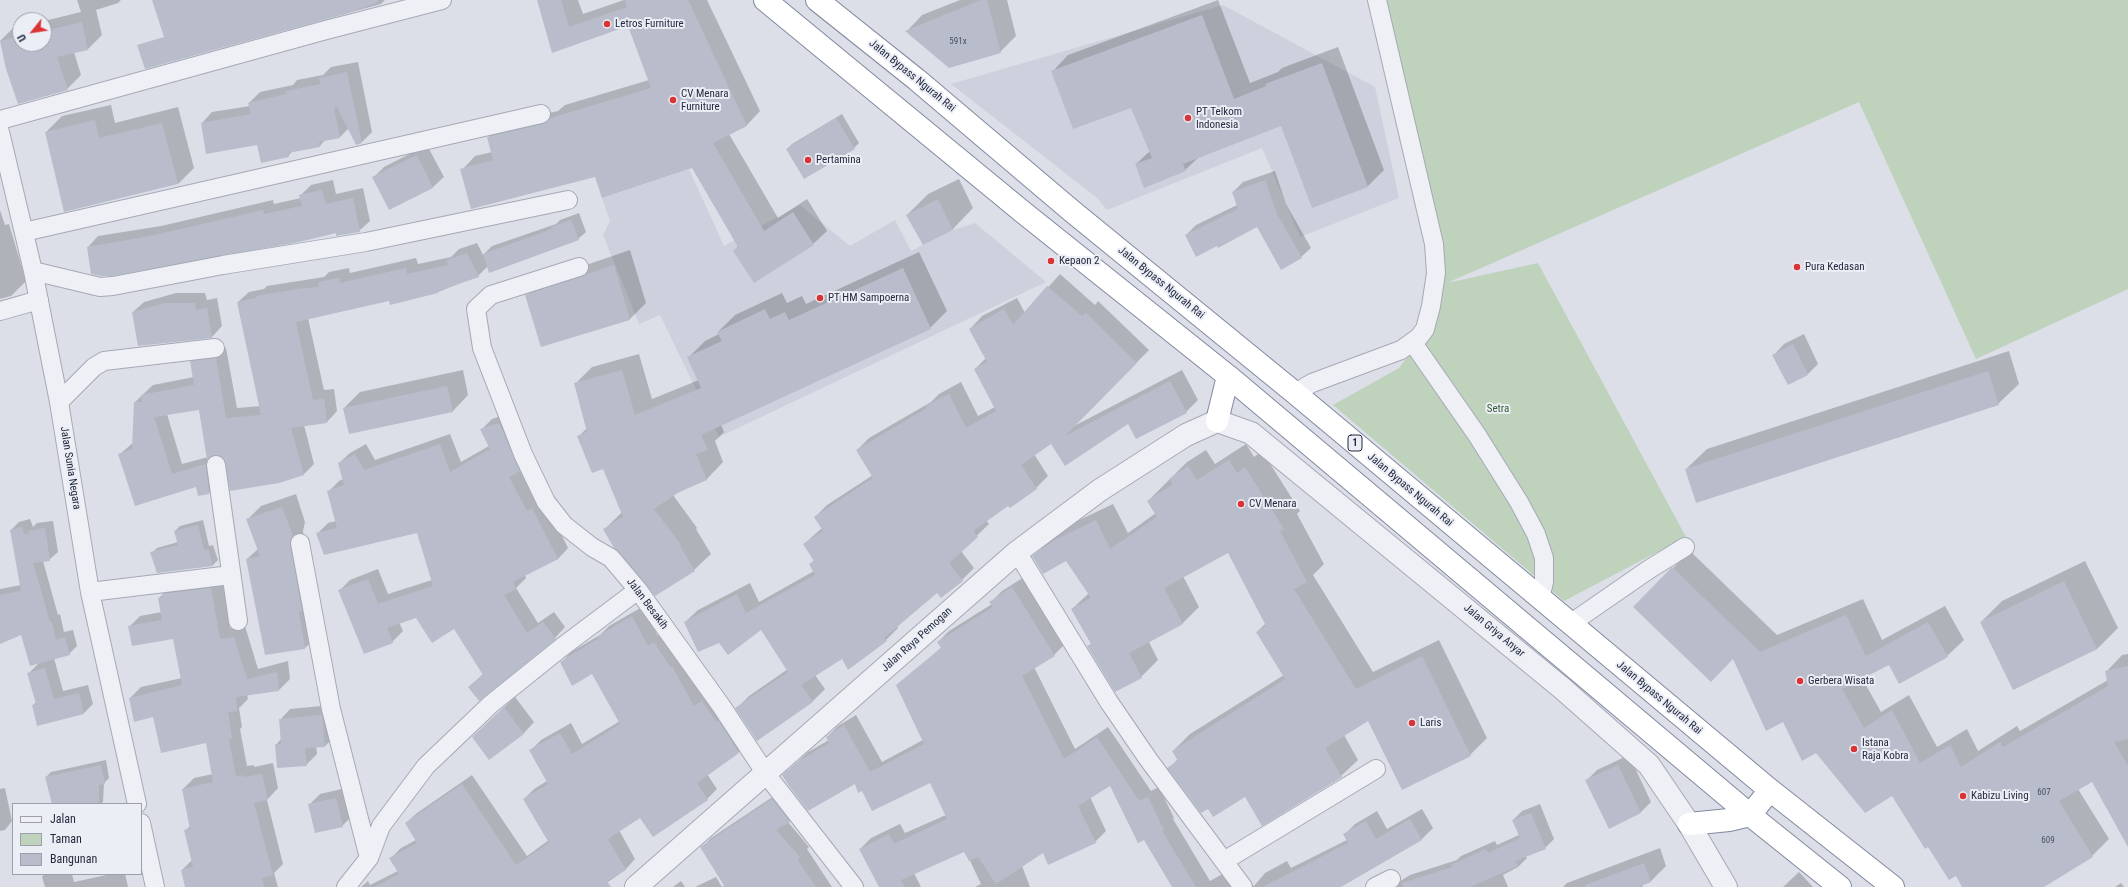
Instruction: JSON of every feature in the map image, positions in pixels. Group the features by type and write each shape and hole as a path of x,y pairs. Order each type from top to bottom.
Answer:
{"highway":[{"path":"765,0 1024,213 1228,376 1750,815 1840,887"},
{"name":"Jalan Bypass Ngurah Rai","path":"817,0 916,79 1073,212 1296,393 1540,599 1770,790 1893,887"},
{"path":"1217,421 1228,376"},
{"path":"1689,824 1729,820 1750,815 1770,790"}],"street":[{"path":"0,120 326,30 442,0"},
{"path":"1296,393 1312,383 1360,364 1389,356 1413,343 1425,329 1431,306 1436,273 1434,244 1377,0"},
{"path":"24,232 541,114"},
{"name":"Jalan Sunia Negara","path":"0,132 39,300 59,402 90,592 137,803"},
{"path":"33,271 100,287 113,286 223,265 366,242 568,200"},
{"name":"Jalan Besakih","path":"579,267 491,295 476,309 482,348 523,454 546,502 564,525 592,547 611,558 638,590 722,707 766,774 854,887"},
{"path":"0,311 39,300"},
{"path":"1413,343 1477,435 1519,502 1536,534 1544,558 1544,582 1540,599"},
{"path":"59,402 94,367 104,361 215,348"},
{"name":"Jalan Raya Pemogan","path":"636,887 1017,552 1100,490 1186,435 1217,421"},
{"name":"Jalan Griya Anyar","path":"1217,421 1251,433 1563,689 1648,765 1689,824 1726,887"},
{"path":"216,465 238,621"},
{"path":"300,543 331,709 369,858"},
{"path":"1570,624 1648,570 1685,547"},
{"path":"1017,552 1109,702 1148,759 1243,887"},
{"path":"90,592 231,575"},
{"path":"346,887 369,858 380,826 403,794 426,766 491,704 562,647 638,590"},
{"path":"1224,860 1376,769"},
{"path":"142,828 155,887"},
{"path":"1375,887 1391,879"}],"shaded area":[{"name":"PT Telkom Indonesia","path":"1223,5 1375,87 1399,198 1300,237 1262,148 1107,210 1097,198 951,84"},
{"name":"PT HM Sampoerna","path":"689,169 724,246 800,205 850,246 895,220 911,251 953,230 975,223 1046,282 719,437 660,315 639,324 603,235 610,221 602,198"}],"green space":[{"name":"Setra","path":"1380,0 2128,0 2128,289 1976,359 1859,102 1447,283 1538,263 1686,537 1564,601 1333,405 1399,368 1424,335 1444,284"}],"building":[{"path":"152,0 378,0 378,2 345,14 145,69 137,45 164,37"},
{"path":"537,0 561,0 569,27 627,7 625,0 688,0 747,126 713,143 764,231 793,212 814,245 754,283 733,251 738,247 692,168 602,198 595,177 471,209 460,169 493,160 487,137 543,124 551,118 651,88 628,26 552,53"},
{"path":"981,0 987,0 1001,53 949,68 905,31"},
{"path":"1202,15 1234,99 1266,86 1265,84 1322,63 1368,187 1312,208 1281,126 1183,164 1186,171 1144,188 1135,164 1152,158 1131,108 1073,129 1051,71"},
{"path":"82,22 88,50 57,57 68,90 18,104 6,69 0,41 12,38 12,52 52,52 52,29"},
{"path":"347,72 362,143 356,145 337,107 334,108 340,138 319,142 320,147 288,153 289,157 261,163 257,145 206,154 201,123 251,114 248,103 286,94 286,91 321,84 319,78"},
{"path":"836,118 855,149 804,179 786,149"},
{"path":"95,120 99,138 162,123 178,184 64,212 45,132"},
{"path":"417,155 433,188 389,210 372,177"},
{"path":"1265,180 1277,214 1302,258 1281,270 1257,227 1218,248 1217,246 1196,257 1185,235 1238,209 1232,192"},
{"path":"322,190 326,204 353,198 360,232 336,236 336,233 299,242 112,276 91,274 87,247 150,236 263,210 264,214 302,206 299,195"},
{"path":"938,199 953,230 923,245 906,215"},
{"path":"571,220 579,240 489,273 483,254 552,229 551,227"},
{"path":"467,253 479,277 438,291 438,293 390,305 389,301 296,322 313,400 324,399 327,423 291,428 304,475 279,483 230,491 224,459 215,455 207,460 199,410 154,417 172,474 206,464 209,494 198,496 196,487 135,506 118,454 132,449 134,402 142,402 141,395 194,385 190,361 216,358 226,418 261,415 237,302 256,298 256,296 319,287 318,282 339,278 340,283 406,268 407,274 448,265 447,260"},
{"path":"614,265 630,320 541,347 525,295"},
{"path":"903,268 931,329 701,435 708,450 696,454 707,480 679,492 654,509 681,545 680,546 695,571 655,596 614,548 603,529 623,517 603,469 592,473 577,436 587,432 574,383 622,370 635,415 701,388 687,357 722,341 717,332 765,309 770,319 785,312 789,320"},
{"path":"1047,286 1082,316 1086,313 1137,363 1065,436 1170,381 1187,413 1136,439 1128,424 1065,466 1051,444 1021,465 1037,489 1010,508 1008,506 973,531 978,537 949,563 963,581 941,598 937,593 884,638 887,641 848,670 842,659 801,685 813,702 757,741 735,708 788,672 761,630 728,655 719,643 698,652 684,622 737,594 746,613 815,575 809,564 814,561 803,544 823,531 814,517 873,478 856,450 927,408 925,406 949,394 966,428 996,411 974,369 987,362 969,329 1004,309 1013,325"},
{"path":"165,303 195,303 196,310 207,308 212,338 138,346 132,312"},
{"path":"1793,344 1808,375 1788,385 1772,355"},
{"path":"1988,371 1999,405 1696,503 1685,469"},
{"path":"447,386 453,412 349,434 343,408"},
{"path":"499,423 520,471 509,477 527,511 532,508 558,559 513,582 516,589 504,595 527,633 543,622 556,639 479,701 468,687 483,675 454,629 432,643 416,618 387,628 393,643 364,654 338,590 368,579 378,604 433,586 417,533 324,555 316,533 337,528 327,491 344,485 338,463 355,454 364,470 440,444 450,472 490,449 480,429"},
{"path":"1229,460 1237,473 1245,467 1284,529 1280,531 1307,582 1294,589 1356,689 1422,656 1471,756 1402,790 1368,721 1325,748 1342,777 1262,826 1245,797 1213,817 1208,809 1201,813 1167,768 1178,761 1172,751 1285,679 1256,632 1266,626 1228,553 1164,588 1183,624 1129,653 1142,678 1115,692 1087,646 1091,644 1071,609 1091,598 1066,561 1043,574 1032,556 1053,541 1096,520 1110,549 1157,517 1147,501 1173,484 1169,479 1188,466 1197,480"},
{"path":"282,507 293,536 290,545 302,611 299,612 305,649 265,655 246,559 260,556 246,519"},
{"path":"198,525 204,550 208,549 213,566 157,573 150,552 178,545 174,531"},
{"path":"22,527 24,534 29,534 28,531 45,528 50,561 33,563 50,622 52,622 56,640 65,637 70,655 30,666 21,635 0,644 0,595 21,591 10,530"},
{"path":"1672,567 1760,652 1846,615 1866,656 1928,622 1948,657 1899,684 1889,665 1842,689 1864,728 1892,710 1920,763 1950,745 1961,767 2000,742 2003,747 2108,686 2105,671 2128,666 2128,739 2114,742 2128,766 2128,847 2092,782 2059,801 2093,857 2044,887 1962,887 1956,876 1949,880 1928,847 1925,849 1892,796 1865,813 1816,753 1802,761 1783,722 1766,731 1733,659 1711,682 1633,607"},
{"path":"2064,581 2097,649 2013,690 1980,622"},
{"path":"1012,587 1055,656 1022,676 1064,759 1097,737 1139,801 1148,797 1164,830 1162,831 1196,887 1172,887 1144,840 1138,843 1110,786 1078,806 1096,843 1048,865 1043,853 996,884 978,857 969,861 964,852 901,880 905,887 879,887 859,849 889,834 894,844 947,819 930,783 872,811 862,791 858,793 855,784 808,811 782,775 796,763 829,743 826,737 844,725 870,772 924,744 896,685 941,648 937,642 993,607 989,602"},
{"path":"211,588 220,639 234,637 247,679 277,672 279,691 236,697 237,711 228,712 232,739 229,739 236,777 262,774 268,800 254,803 273,875 262,878 264,887 185,887 181,870 193,867 184,830 190,829 182,789 213,782 206,743 161,753 153,717 134,722 129,698 182,685 173,639 132,646 128,626 162,620 158,598 163,597 162,594"},
{"path":"632,616 648,646 654,642 670,667 672,666 694,706 702,701 716,722 718,720 739,753 697,783 708,800 653,837 640,818 608,839 626,870 607,881 611,887 375,887 399,874 389,858 417,843 405,823 462,784 516,865 549,843 523,799 548,784 529,750 560,733 572,754 620,724 592,674 572,686 560,662 599,638 598,636"},
{"path":"45,668 54,699 79,693 84,714 37,726 32,705 36,704 27,673"},
{"path":"504,707 524,734 489,760 472,737"},
{"path":"322,715 325,747 305,748 307,766 277,768 275,744 281,744 279,719"},
{"path":"101,765 105,784 99,785 99,803 52,803 45,777"},
{"path":"1618,765 1641,813 1609,829 1585,780"},
{"path":"336,798 343,827 315,833 308,804"},
{"path":"772,799 790,822 776,830 800,857 797,859 816,887 725,887 700,847"},
{"path":"1531,813 1546,849 1515,861 1518,866 1470,887 1403,887 1402,883 1452,867 1451,865 1486,849 1488,853 1520,838 1512,820"},
{"path":"1410,819 1422,840 1341,887 1263,887 1348,843 1343,834 1366,821 1376,839"},
{"path":"1644,863 1651,882 1639,887 1585,887 1585,885"}],"place":[{"name":"Letros Furniture","path":"607,24"},
{"name":"CV Menara Furniture","path":"673,100"},
{"name":"PT Telkom Indonesia","path":"1188,118"},
{"name":"Pertamina","path":"808,160"},
{"name":"Kepaon 2","path":"1051,261"},
{"name":"Pura Kedasan","path":"1797,267"},
{"name":"PT HM Sampoerna","path":"820,298"},
{"name":"CV Menara","path":"1241,504"},
{"name":"Gerbera Wisata","path":"1800,681"},
{"name":"Laris","path":"1412,723"},
{"name":"Istana Raja Kobra","path":"1854,749"},
{"name":"Kabizu Living","path":"1963,796"}]}
